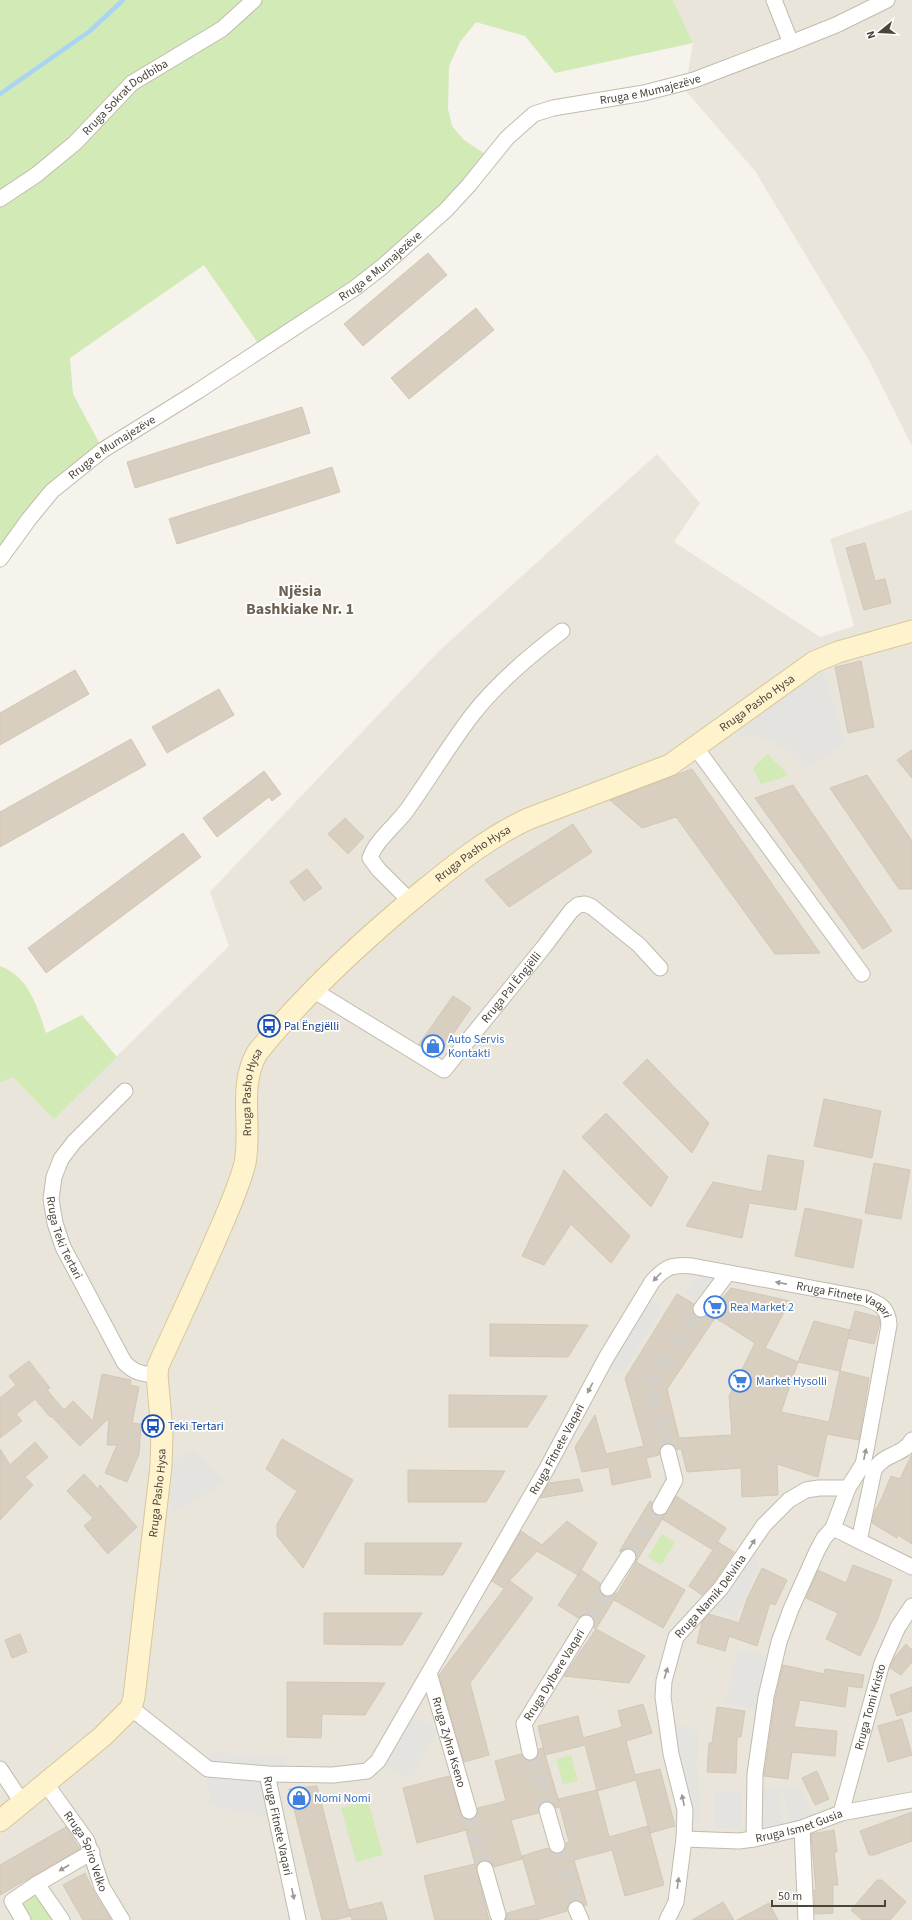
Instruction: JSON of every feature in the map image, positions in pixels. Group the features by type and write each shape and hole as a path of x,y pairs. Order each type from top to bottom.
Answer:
{"main road":[{"name":"Rruga Pasho Hysa","path":"131,1708 134,1697 161,1466 162,1432 157,1375 158,1366 234,1197 244,1163 248,1139 248,1075 251,1063 269,1037 313,990 364,941 410,901 459,862 511,827 571,802 670,765 696,748 814,662 838,652 912,630"},
{"path":"0,1821 23,1804 103,1736 131,1708"}],"street":[{"name":"Rruga Sokrat Dodbiba","path":"0,199 36,175 75,143 132,83 146,72 222,29 254,0"},
{"path":"774,0 791,43"},
{"name":"Rruga e Mumajezëve","path":"0,559 29,519 52,491 102,450 205,387 355,288 382,267 446,210 469,185 507,138 534,114 553,108 644,93 720,71 836,24 887,0"},
{"path":"410,901 379,870 370,858 372,851 403,815 430,778 448,748 474,712 508,675 562,631"},
{"path":"696,748 862,974"},
{"name":"Rruga Pal Ëngjëlli","path":"313,990 444,1070 543,948 571,911 578,905 585,904 592,906 640,945 660,968"},
{"name":"Rruga Teki Tertari","path":"125,1091 74,1142 61,1159 54,1177 51,1199 63,1247 124,1362 132,1370 140,1374 157,1375"},
{"name":"Rruga Fitnete Vaqari","path":"298,1920 267,1774 333,1775 367,1771 378,1761 546,1470 606,1358 652,1282 669,1267 680,1265 728,1272 865,1298 884,1308 889,1315 889,1325 863,1464 848,1488"},
{"path":"701,1309 728,1272"},
{"path":"859,1541 874,1470 880,1461 905,1449 912,1440"},
{"path":"660,1507 675,1480 668,1452"},
{"name":"Rruga Namik Delvina","path":"684,1839 685,1810 666,1726 662,1697 664,1681 676,1637 721,1588 764,1525 789,1500 806,1490 819,1488 848,1488"},
{"path":"754,1839 755,1774 766,1697 772,1668 791,1609 824,1538 833,1528 848,1488"},
{"path":"833,1528 912,1567"},
{"path":"608,1588 628,1557"},
{"name":"Rruga Tomi Kristo","path":"841,1813 882,1663 898,1627 912,1606"},
{"name":"Rruga Dylbere Vaqari","path":"530,1752 524,1724 586,1623"},
{"name":"Rruga Zyhra Kseno","path":"429,1673 469,1811"},
{"path":"131,1708 208,1768 267,1774"},
{"path":"0,1770 23,1804"},
{"name":"Rruga Spiro Velko","path":"46,1784 87,1841 92,1852 95,1870 102,1887 122,1920"},
{"name":"Rruga Ismet Gusia","path":"684,1839 739,1841 754,1839 802,1828 841,1813 912,1800"},
{"path":"547,1810 558,1845"},
{"path":"802,1828 806,1920"},
{"path":"667,1920 676,1902 684,1839"},
{"path":"23,1920 12,1901 37,1884 92,1852"},
{"path":"486,1869 498,1915"},
{"path":"37,1884 62,1920"}],"shaded area":[{"path":"673,0 912,0 912,446 870,362 755,171 685,90 693,43"},
{"path":"657,454 700,503 674,542 820,637 854,626 830,539 912,510 912,1920 0,1920 0,1083 13,1076 54,1118 229,946 210,892 440,650"},
{"path":"822,665 846,743 805,769 787,750 768,739 753,736 741,738 735,724"},
{"path":"702,1273 715,1276 696,1301 684,1293"},
{"path":"647,1299 663,1308 622,1375 605,1365"},
{"path":"191,1449 226,1482 173,1513 169,1505 171,1464"},
{"path":"755,1552 758,1557 758,1567 736,1620 713,1607"},
{"path":"738,1649 767,1656 758,1710 724,1704"},
{"path":"412,1715 437,1729 411,1779 386,1766"},
{"path":"670,1721 699,1732 697,1761 700,1820 689,1821"},
{"path":"211,1752 286,1757 285,1775 267,1774 276,1818 221,1808 211,1802 207,1787"},
{"path":"800,1785 813,1815 789,1823 783,1790"},
{"path":"763,1787 780,1789 782,1825 761,1829"},
{"path":"714,1792 742,1792 742,1828 713,1828"}],"green space":[{"path":"0,0 673,0 693,43 555,73 525,36 476,22 460,42 449,66 448,109 452,126 464,140 490,157 413,239 262,349 204,265 70,358 73,394 103,450 76,471 0,559"},
{"path":"767,754 783,769 788,776 761,784 753,768"},
{"path":"0,966 18,977 25,985 35,1003 46,1033 82,1015 117,1057 54,1119 13,1077 0,1083"},
{"path":"662,1534 675,1542 661,1565 648,1557"},
{"path":"571,1755 578,1781 563,1784 556,1759"},
{"path":"368,1801 383,1855 356,1862 341,1808"},
{"path":"35,1895 52,1920 28,1920 20,1907"}],"building":[{"path":"428,253 447,275 363,346 344,324"},
{"path":"476,308 494,330 409,399 391,378"},
{"path":"302,407 310,433 135,488 127,462"},
{"path":"332,467 340,492 177,544 169,519"},
{"path":"865,543 875,581 885,579 891,603 864,610 846,548"},
{"path":"861,661 874,727 848,733 835,667"},
{"path":"75,670 89,694 0,745 0,713"},
{"path":"219,689 234,715 167,753 152,727"},
{"path":"131,739 146,765 0,847 0,812"},
{"path":"912,750 912,778 897,760"},
{"path":"692,769 820,953 775,954 676,817 642,828 610,800"},
{"path":"264,771 281,794 272,801 269,797 217,837 203,818"},
{"path":"867,775 912,841 912,889 899,889 830,788"},
{"path":"793,785 892,931 863,949 755,798"},
{"path":"345,818 364,837 348,854 328,834"},
{"path":"573,824 592,852 509,907 485,880"},
{"path":"183,833 201,857 46,973 28,948"},
{"path":"307,869 322,888 304,901 290,882"},
{"path":"453,996 471,1008 438,1056 419,1044"},
{"path":"647,1059 709,1123 692,1153 623,1083"},
{"path":"824,1099 881,1111 872,1158 814,1146"},
{"path":"606,1113 668,1177 651,1207 582,1137"},
{"path":"768,1155 804,1161 796,1210 749,1203 742,1238 686,1226 713,1182 762,1192"},
{"path":"874,1163 910,1170 901,1219 865,1213"},
{"path":"564,1170 630,1236 611,1263 571,1224 544,1265 522,1256"},
{"path":"805,1208 862,1220 853,1268 795,1256"},
{"path":"731,1288 790,1301 765,1348 798,1362 781,1412 829,1422 840,1371 869,1378 859,1440 827,1434 818,1477 777,1464 778,1495 742,1497 741,1468 687,1472 681,1448 677,1450 670,1443 662,1446 659,1455 646,1458 651,1477 612,1485 609,1467 582,1472 575,1447 595,1415 606,1454 644,1446 625,1378 677,1294 694,1304 693,1313 700,1318 708,1315","holes":["714,1317 755,1343 729,1396 732,1435 679,1438 667,1389 715,1318"]},
{"path":"855,1311 878,1317 880,1322 874,1344 848,1338"},
{"path":"814,1321 850,1330 840,1371 798,1362"},
{"path":"490,1324 588,1325 568,1357 490,1356"},
{"path":"29,1361 50,1388 47,1390 64,1410 73,1401 93,1421 102,1374 131,1380 130,1385 139,1387 132,1423 141,1424 139,1454 127,1482 105,1473 117,1445 107,1445 109,1418 80,1446 51,1416 50,1417 35,1399 16,1414 22,1421 0,1438 0,1398 16,1385 9,1376"},
{"path":"449,1395 547,1396 527,1427 449,1427"},
{"path":"282,1439 353,1480 303,1568 277,1536 277,1524 297,1491 266,1469"},
{"path":"35,1442 48,1457 25,1477 33,1485 0,1520 0,1449 10,1465"},
{"path":"912,1454 912,1544 898,1535 897,1538 872,1523 875,1511 891,1476 900,1479"},
{"path":"408,1470 505,1471 486,1502 408,1502"},
{"path":"84,1474 98,1489 100,1485 137,1527 108,1554 84,1526 93,1518 67,1491"},
{"path":"579,1479 583,1491 540,1498 549,1483"},
{"path":"676,1496 726,1528 715,1546 718,1542 734,1552 714,1582 702,1595 689,1586 713,1550 662,1519 636,1562 636,1553 633,1549 628,1548 619,1552 650,1501 652,1502 651,1508 653,1512 661,1516 668,1512"},
{"path":"567,1521 597,1543 578,1575 537,1551 503,1588 492,1581 521,1531 542,1545"},
{"path":"365,1543 462,1543 443,1575 365,1574"},
{"path":"636,1562 685,1590 663,1628 614,1600 616,1596 596,1629 594,1628 594,1619 591,1616 586,1614 578,1618 558,1605 581,1570 600,1583 600,1592 608,1597 615,1593 617,1594"},
{"path":"853,1565 892,1580 877,1621 860,1656 826,1639 838,1613 806,1598 818,1570 846,1583"},
{"path":"762,1568 787,1580 775,1605 770,1603 757,1646 729,1636 725,1651 697,1643 702,1622 709,1614 739,1623 747,1599"},
{"path":"510,1581 533,1598 470,1683 489,1755 464,1762 439,1675"},
{"path":"324,1613 422,1613 402,1645 324,1644"},
{"path":"596,1629 645,1656 629,1683 564,1676"},
{"path":"20,1634 27,1652 12,1658 5,1640"},
{"path":"906,1644 912,1650 912,1662 901,1675 890,1668 894,1658"},
{"path":"783,1665 824,1674 825,1669 864,1675 862,1688 848,1686 845,1707 800,1700 794,1725 795,1727 837,1731 835,1756 792,1752 788,1779 764,1776 775,1699"},
{"path":"287,1682 385,1683 365,1715 322,1714 321,1738 287,1737"},
{"path":"912,1687 912,1711 897,1716 890,1695"},
{"path":"643,1704 652,1733 626,1741 635,1775 660,1769 675,1826 650,1833 636,1780 597,1791 585,1745 545,1755 538,1726 578,1716 583,1738 622,1727 618,1711"},
{"path":"717,1707 745,1711 741,1737 737,1737 736,1773 707,1772 709,1743 712,1743"},
{"path":"902,1719 912,1755 888,1762 878,1726"},
{"path":"543,1748 558,1799 597,1790 609,1837 648,1826 664,1885 625,1896 612,1850 574,1860 587,1905 585,1906 577,1900 568,1904 567,1911 536,1920 505,1920 507,1913 536,1905 522,1856 548,1848 554,1854 560,1854 566,1848 566,1843 569,1842 560,1807 556,1808 553,1803 545,1801 540,1804 538,1813 511,1820 522,1859 494,1867 491,1862 483,1860 476,1866 489,1920 435,1920 424,1876 475,1864 466,1830 417,1843 403,1788 449,1776 461,1814 466,1820 471,1820 476,1817 478,1808 506,1801 495,1761 521,1754 527,1760 532,1761 538,1755 539,1749"},
{"path":"817,1771 829,1799 815,1805 802,1778"},
{"path":"317,1786 350,1916 334,1920 322,1920 289,1789"},
{"path":"912,1812 912,1841 874,1855 869,1855 860,1831"},
{"path":"66,1827 80,1849 0,1895 0,1865"},
{"path":"834,1830 837,1852 834,1852 838,1885 833,1885 833,1913 815,1914 814,1890 816,1890 811,1834"},
{"path":"85,1873 94,1892 111,1920 83,1920 63,1885"},
{"path":"877,1880 882,1880 906,1902 890,1920 862,1920 851,1910"},
{"path":"382,1902 387,1920 352,1920 349,1910"},
{"path":"723,1902 734,1920 692,1920"},
{"path":"769,1903 778,1920 737,1920"}],"waterway":[{"path":"0,94 90,31 123,0"}],"tunnel":[{"path":"668,1452 649,1385 701,1309"},
{"path":"628,1557 660,1507"},
{"path":"586,1623 608,1588"},
{"path":"530,1752 547,1810"},
{"path":"469,1811 485,1869"},
{"path":"557,1845 576,1909"}],"place":[{"name":"Pal Ëngjëlli","path":"269,1026"},
{"name":"Auto Servis Kontakti","path":"433,1046"},
{"name":"Rea Market 2","path":"715,1307"},
{"name":"Market Hysolli","path":"740,1381"},
{"name":"Teki Tertari","path":"153,1426"},
{"name":"Nomi Nomi","path":"299,1798"}],"district":[{"name":"Njësia Bashkiake Nr. 1","path":"300,599"}]}
